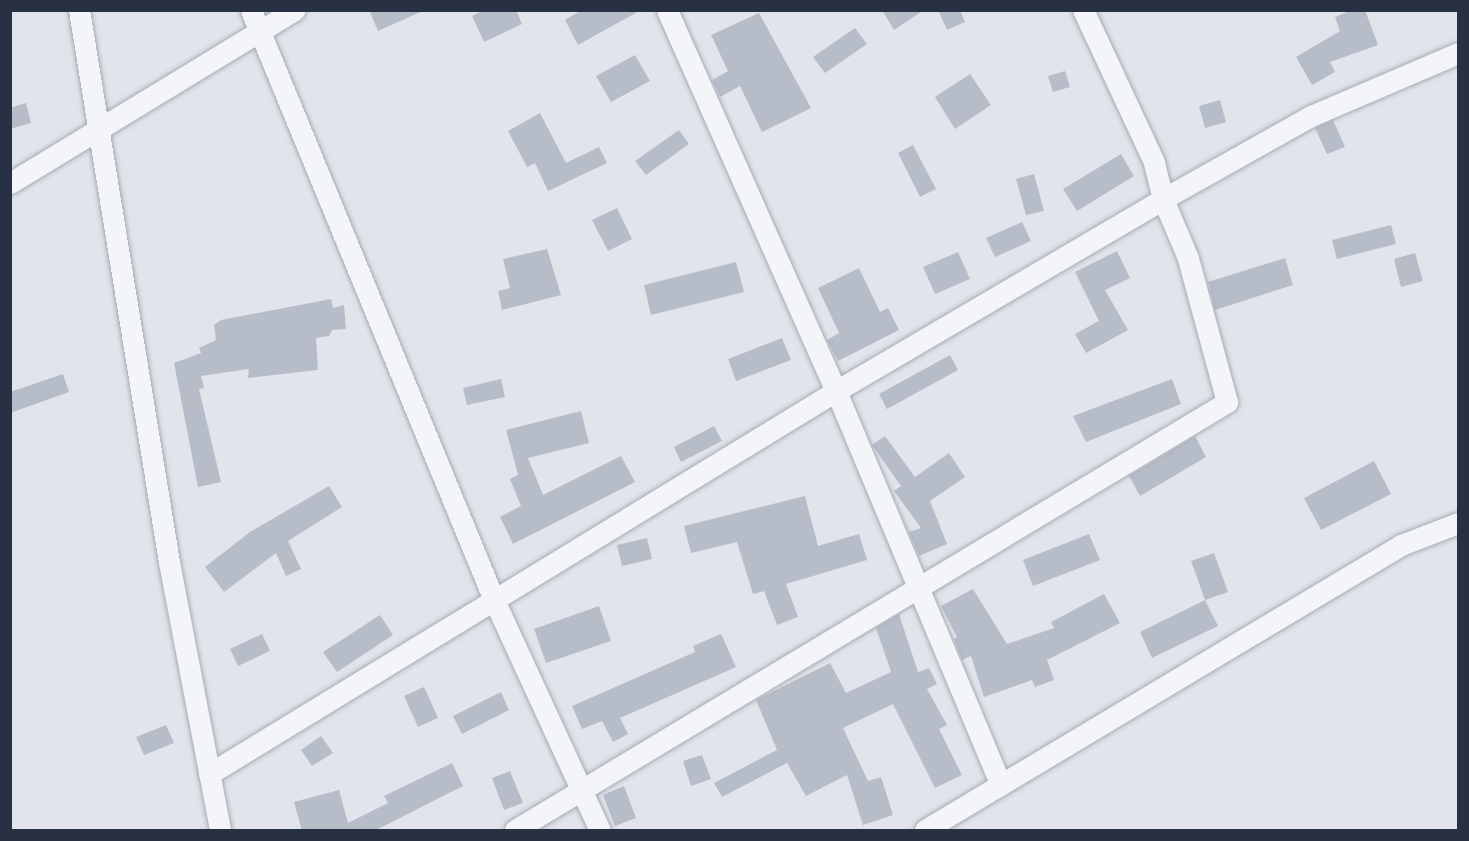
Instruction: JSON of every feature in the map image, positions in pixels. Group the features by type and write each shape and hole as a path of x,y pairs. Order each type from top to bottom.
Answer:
{"street":[{"path":"79,10 169,562 220,831"},
{"path":"251,10 494,600 600,831"},
{"path":"10,183 295,10"},
{"path":"667,10 836,391 1001,785"},
{"path":"515,831 918,586 1227,402 1188,258 1163,199 1154,162 1083,10"},
{"path":"209,774 836,391 1163,199 1311,116 1458,53"},
{"path":"925,831 1401,545 1458,523"}],"building":[{"path":"369,10 425,10 378,31"},
{"path":"484,10 516,10 522,24 484,42 472,16"},
{"path":"582,10 641,10 578,45 565,20"},
{"path":"882,10 924,10 894,30"},
{"path":"938,10 960,10 965,22 947,30"},
{"path":"1352,10 1365,10 1378,45 1330,62 1335,72 1312,85 1296,57 1340,31 1335,17"},
{"path":"759,13 811,108 762,132 740,86 720,97 712,80 728,71 711,35"},
{"path":"855,28 867,44 825,73 813,57"},
{"path":"635,55 650,81 611,102 596,76"},
{"path":"1065,71 1070,87 1053,92 1048,76"},
{"path":"970,74 991,105 955,129 935,97"},
{"path":"1220,100 1226,122 1205,128 1199,106"},
{"path":"26,103 31,123 10,129 10,108"},
{"path":"540,113 566,163 599,147 607,163 548,191 535,163 527,167 508,131"},
{"path":"1333,120 1345,147 1327,154 1315,128"},
{"path":"679,130 689,144 646,175 635,161"},
{"path":"913,145 936,189 920,197 898,153"},
{"path":"1121,154 1134,176 1077,211 1063,189"},
{"path":"1034,174 1044,211 1026,215 1016,179"},
{"path":"617,208 632,239 608,251 592,220"},
{"path":"1022,222 1031,241 995,257 986,238"},
{"path":"1391,225 1396,244 1337,259 1332,240"},
{"path":"547,249 561,295 502,310 498,291 510,288 503,259"},
{"path":"1117,251 1130,278 1105,290 1128,330 1086,353 1075,334 1099,321 1075,272"},
{"path":"958,252 970,279 935,294 923,267"},
{"path":"1415,253 1423,281 1401,287 1394,259"},
{"path":"1285,258 1293,285 1215,310 1208,282"},
{"path":"736,262 744,292 651,315 644,285"},
{"path":"859,268 880,312 888,308 899,330 838,361 827,340 839,333 818,288"},
{"path":"331,299 333,308 344,305 346,329 332,330 329,336 316,338 318,370 248,378 249,369 201,376 204,388 199,389 221,482 198,487 174,363 201,353 199,348 216,340 214,325 221,320"},
{"path":"782,338 791,360 736,381 728,359"},
{"path":"950,355 958,370 887,409 879,394"},
{"path":"63,374 69,392 10,413 10,392"},
{"path":"501,379 505,397 467,405 463,388"},
{"path":"1172,379 1181,404 1086,442 1073,416"},
{"path":"581,411 589,443 528,458 543,495 621,456 635,482 513,544 500,517 521,506 510,479 518,475 506,430"},
{"path":"714,426 722,441 681,462 674,447"},
{"path":"885,436 915,477 949,453 965,477 930,501 947,544 919,556 909,532 921,528 894,491 901,486 872,445"},
{"path":"1195,436 1206,457 1140,496 1129,476"},
{"path":"1374,461 1391,494 1321,530 1304,498"},
{"path":"329,486 342,507 288,541 301,569 286,576 276,553 224,592 205,567 250,532"},
{"path":"805,496 818,546 859,534 867,560 786,584 798,617 777,625 764,591 753,594 737,542 691,553 684,526"},
{"path":"1089,534 1100,560 1033,586 1023,560"},
{"path":"647,538 652,559 622,566 617,545"},
{"path":"1214,553 1228,592 1205,600 1191,561"},
{"path":"973,589 1007,644 1054,628 1051,622 1104,594 1120,623 1047,660 1054,680 1035,687 1032,680 984,697 971,656 962,660 954,639 957,637 941,606"},
{"path":"1205,600 1218,626 1152,658 1140,632"},
{"path":"599,606 611,641 546,663 534,629"},
{"path":"899,614 918,672 929,668 937,684 927,689 947,725 939,729 962,775 935,788 893,704 843,728 868,781 881,777 893,815 863,825 847,775 806,796 787,763 722,797 714,783 777,750 756,700 830,663 846,693 891,672 876,628"},
{"path":"380,615 393,635 337,672 323,652"},
{"path":"262,634 270,651 238,666 230,649"},
{"path":"721,634 736,667 620,718 628,734 613,742 602,721 582,729 572,706 695,652 693,646"},
{"path":"424,687 438,718 418,727 404,696"},
{"path":"501,692 509,710 462,734 453,716"},
{"path":"166,725 174,743 144,755 136,737"},
{"path":"321,736 333,753 312,766 301,750"},
{"path":"702,755 711,779 691,786 683,761"},
{"path":"452,763 463,786 374,831 302,831 294,802 339,790 348,823 388,803 384,796"},
{"path":"510,771 523,803 504,810 492,778"},
{"path":"624,786 636,818 615,826 603,795"}]}
